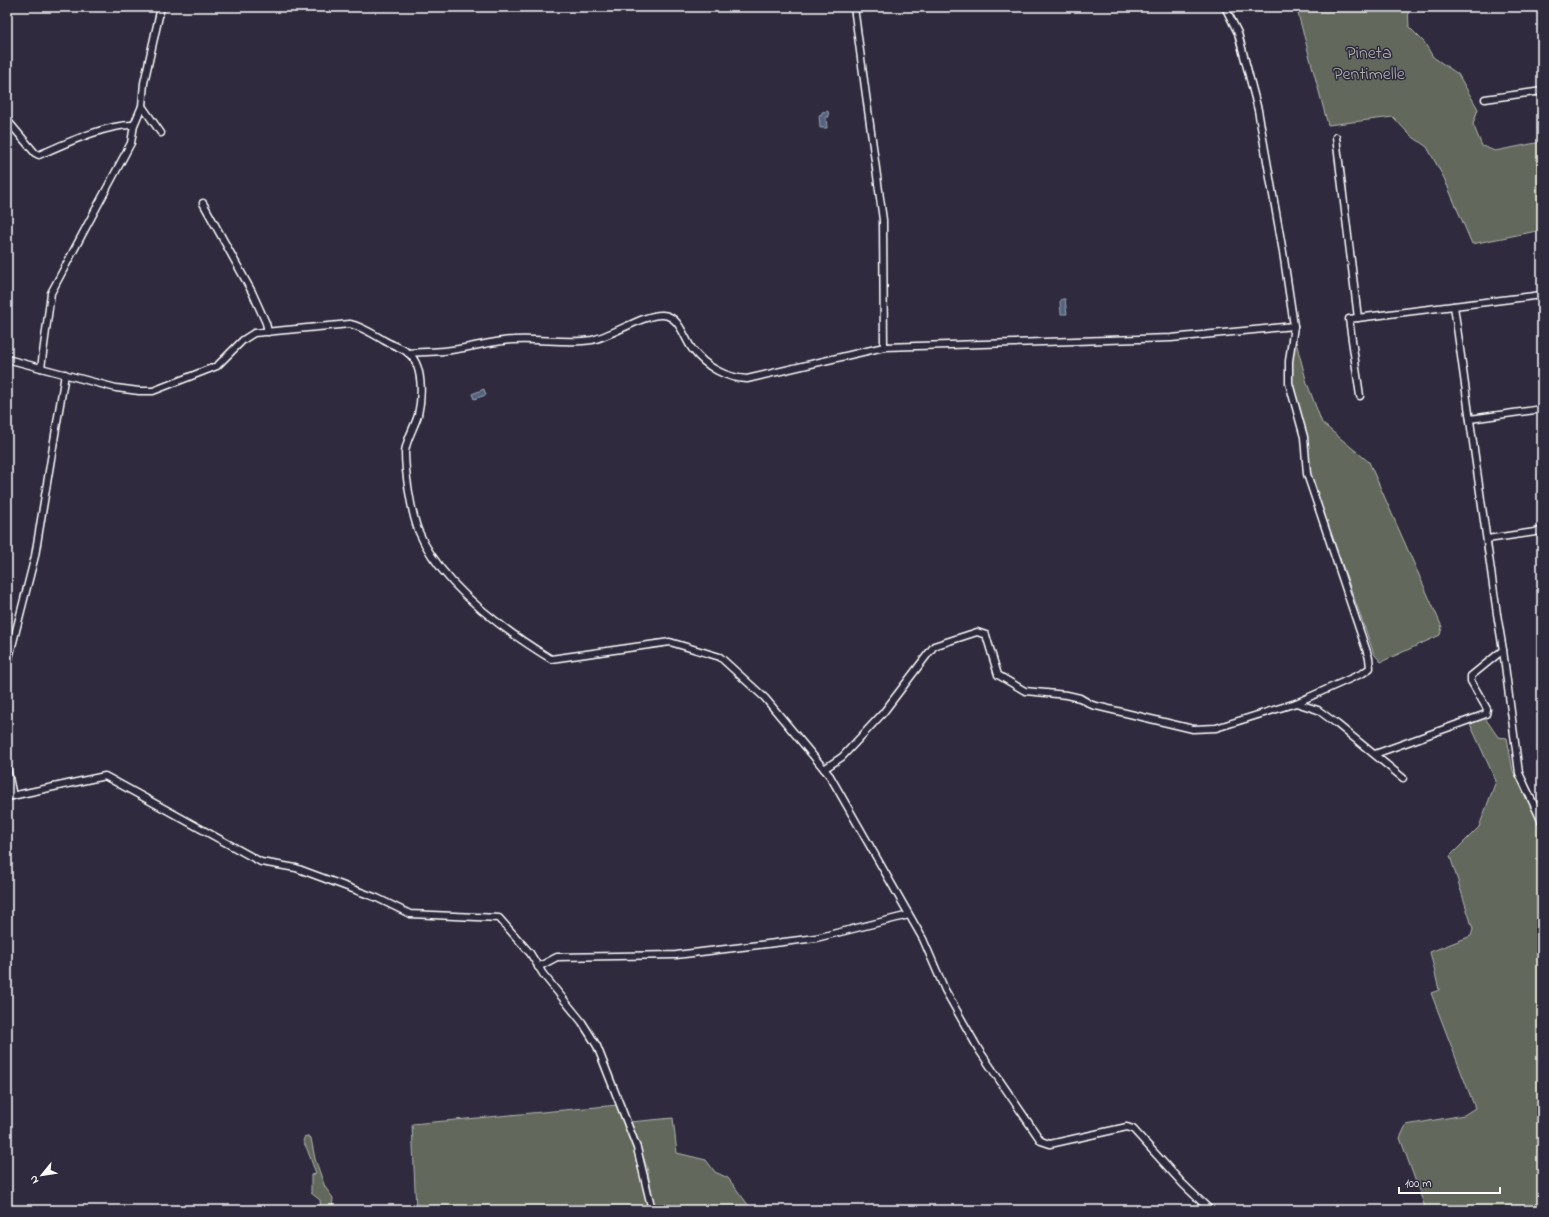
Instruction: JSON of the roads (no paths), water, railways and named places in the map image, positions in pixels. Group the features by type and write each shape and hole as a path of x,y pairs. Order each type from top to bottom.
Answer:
{"street":[{"path":"41,368 51,293 131,143 134,125 142,106 144,83 161,7"},
{"path":"854,7 883,220 884,347"},
{"path":"824,768 842,757 883,713 934,646 978,632 986,635 998,675 1025,691 1067,695 1080,698 1092,705 1193,729 1216,728 1296,703 1363,673 1370,668 1369,658 1307,474 1304,437 1289,384 1289,361 1294,326 1258,110 1238,33 1225,7"},
{"path":"1485,98 1542,91"},
{"path":"142,106 161,132"},
{"path":"7,120 35,153 39,155 76,139 125,125 134,125"},
{"path":"1336,137 1358,318"},
{"path":"203,203 252,292 266,323 268,332"},
{"path":"1360,396 1349,319 1542,295"},
{"path":"1454,306 1519,773 1542,822"},
{"path":"7,359 116,388 153,391 217,366 247,337 254,333 350,324 360,326 408,353 444,351 511,340 592,340 653,316 662,314 671,317 680,326 692,349 700,358 723,374 734,379 747,379 884,347 1171,338 1294,326"},
{"path":"408,353 419,375 422,393 418,415 405,450 410,495 417,528 426,546 439,566 477,607 524,642 551,659 670,642 720,657 764,698 830,776 923,939 945,990 979,1050 1041,1141 1050,1144 1127,1127 1133,1129 1183,1184 1210,1210"},
{"path":"7,666 35,556 65,374"},
{"path":"1470,419 1542,409"},
{"path":"1487,539 1542,530"},
{"path":"1375,754 1486,714 1487,709 1472,681 1471,676 1503,650"},
{"path":"1296,703 1318,710 1375,754 1403,778"},
{"path":"7,768 10,796 105,776 261,862 296,868 377,898 410,914 499,918 530,953 538,967 582,1022 597,1046 637,1148 652,1210"},
{"path":"538,967 556,957 676,955 816,938 909,915"}],"water":[{"path":"828,111 829,117 826,117 827,128 820,128 819,115 822,114 822,112"},
{"path":"1062,299 1065,299 1067,314 1061,314 1060,302"},
{"path":"484,389 486,395 474,399 472,394"}],"park label":[{"name":"Pineta Pentimelle","path":"1369,64"}]}
